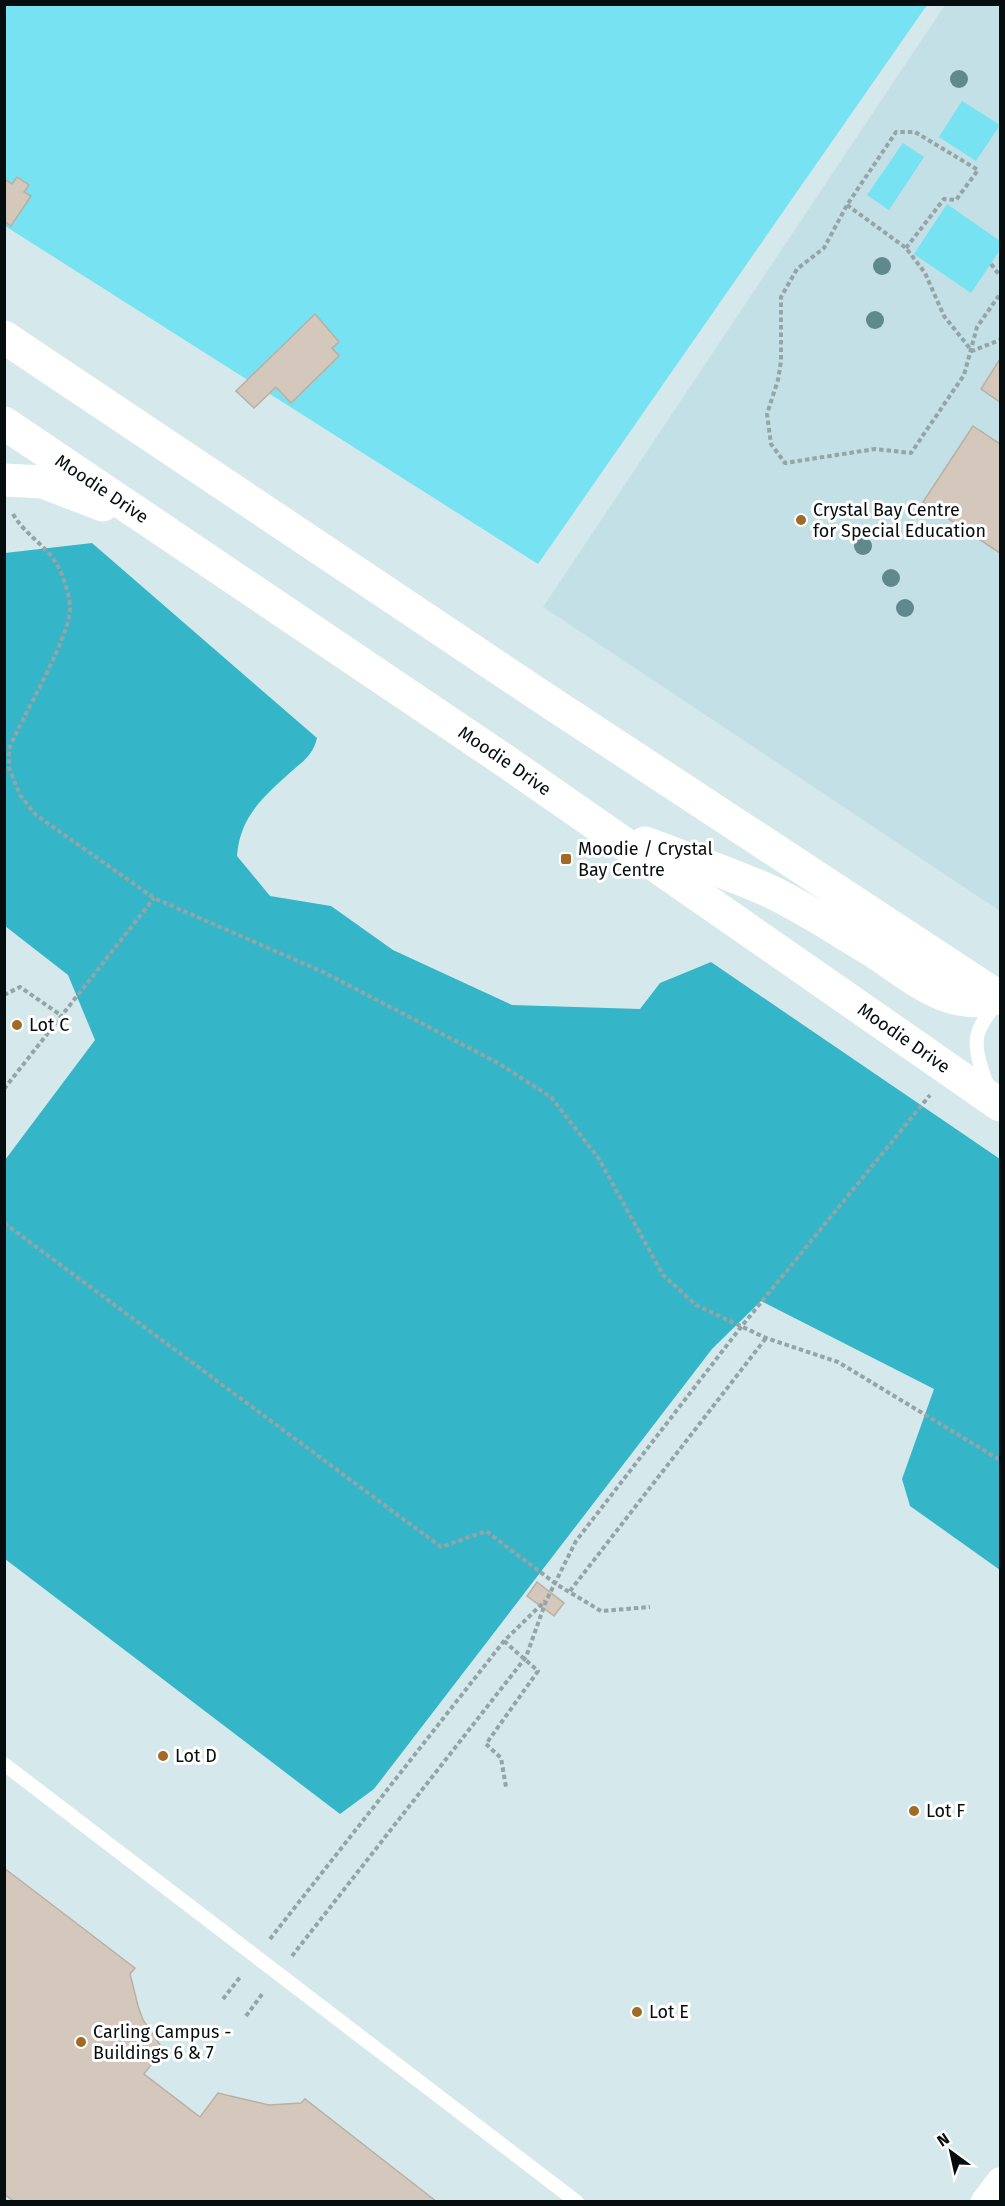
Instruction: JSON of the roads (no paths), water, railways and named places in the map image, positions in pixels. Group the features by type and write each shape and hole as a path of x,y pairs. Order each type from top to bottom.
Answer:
{"main road":[{"path":"6,342 1000,997"},
{"name":"Moodie Drive","path":"4,423 595,823 1000,1105"},
{"path":"7,495 43,482 159,526"},
{"path":"595,823 766,890 870,950 920,984 958,1000 980,1003 1000,997"}],"street":[{"path":"984,2202 1000,2181"}],"lane":[{"path":"1000,997 977,1034 977,1050 985,1080 1000,1105"},
{"path":"4,1764 577,2202"}],"place":[{"name":"Crystal Bay Centre for Special Education","path":"801,520"},
{"name":"Moodie / Crystal Bay Centre","path":"566,859"},
{"name":"Lot C","path":"17,1025"},
{"name":"Lot D","path":"163,1756"},
{"name":"Lot F","path":"914,1811"},
{"name":"Lot E","path":"637,2012"},
{"name":"Carling Campus - Buildings 6 & 7","path":"81,2042"}]}
